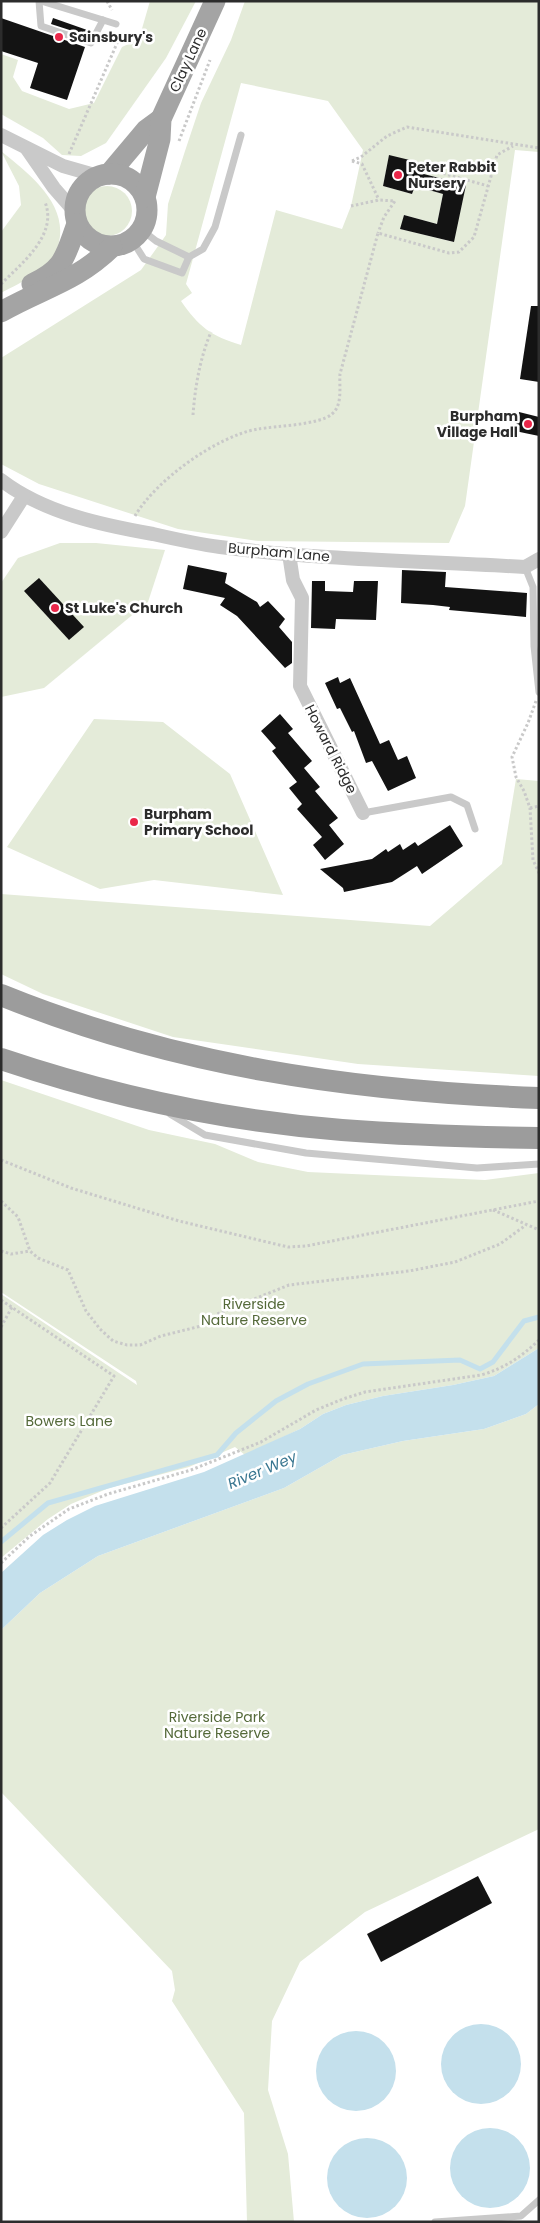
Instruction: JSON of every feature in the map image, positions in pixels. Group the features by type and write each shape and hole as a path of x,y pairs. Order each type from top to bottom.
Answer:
{"highway":[{"path":"1,995 104,1032 185,1055 268,1072 392,1089 539,1098"},
{"path":"1,1059 61,1079 149,1101 240,1117 341,1130 443,1136 539,1138"}],"main road":[{"name":"Clay Lane","path":"128,239 146,220 147,208 145,197 160,139 161,118 215,1"},
{"name":"Clay Lane","path":"1,300 52,275 61,266 76,218 78,197 88,182 103,175 146,130 161,118"},
{"path":"103,175 126,177 139,187 145,197"},
{"path":"76,218 92,241 128,239"},
{"path":"1,312 64,283 128,239"}],"street":[{"path":"1,135 63,166 103,175"},
{"path":"27,148 76,218"},
{"name":"Burpham Lane","path":"1,480 24,496 78,517 129,530 219,547 289,554 525,567"},
{"path":"1,532 24,496"},
{"name":"Howard Ridge","path":"289,554 293,580 302,598 300,686 363,813"},
{"path":"525,567 539,559"}],"lane":[{"path":"104,20 91,43 41,26 40,1 104,20 116,24"},
{"path":"128,239 144,260 182,273 189,257 203,249 215,227 241,135"},
{"path":"128,239 156,241 189,257"},
{"path":"525,567 533,586 534,646 539,692"},
{"name":"Howard Ridge","path":"363,813 451,797 467,805 475,829"},
{"path":"149,1101 205,1135 306,1153 476,1168 539,1164"},
{"path":"435,2222 521,2216 539,2200"}],"path":[{"path":"108,1 114,14"},
{"path":"63,166 122,29"},
{"path":"176,151 212,57"},
{"path":"378,200 362,164 352,161 361,157 387,136 407,127 513,146 539,148"},
{"path":"378,233 449,253 459,252 474,237 497,156 513,146"},
{"path":"424,168 488,186"},
{"path":"1,284 34,251 46,227 47,208 44,199"},
{"path":"129,530 141,507 160,485 211,449 242,433 321,419 331,415 336,410 340,396 340,374 378,233 384,217 395,201 378,200 351,206"},
{"path":"193,415 194,394 204,347 211,332"},
{"path":"539,692 528,723 512,757 516,777 524,791 530,808 533,860 539,873"},
{"path":"530,808 539,806"},
{"path":"1,1160 71,1188 179,1221 288,1247 306,1246 539,1202"},
{"path":"1,1201 18,1217 30,1251 38,1258 68,1270 86,1312 113,1341 127,1345 140,1344 204,1325 217,1314 289,1285 409,1271 455,1262 500,1244 526,1224"},
{"path":"493,1210 539,1230"},
{"path":"1,1251 11,1254 30,1251"},
{"path":"1,1300 114,1376 50,1483 1,1528"},
{"path":"1,1327 12,1307"},
{"path":"1,1563 30,1536 69,1509 108,1494 191,1470 261,1442 316,1410 365,1392 481,1375 500,1370 521,1357 539,1340"}],"green space":[{"path":"150,1 196,1 166,58 106,143 81,156 62,155 43,138 1,114 1,54 18,60 13,77 22,91 69,109 94,103 122,47 139,39"},
{"path":"245,1 539,1 539,152 515,150 465,506 449,543 258,541 178,529 39,484 1,464 1,358 141,270 166,235 168,204 201,103 231,40","holes":["241,83 328,101 363,150 351,206 342,229 276,210 241,345 222,338 206,329 194,318 181,301 192,293 186,284","389,156 421,163 420,173 466,185 453,242 401,229 404,215 437,224 443,194 415,186 412,194 383,186"]},
{"path":"1,151 38,184 56,210 60,225 59,241 53,258 49,263 29,278 1,293 1,232 21,205 19,186"},
{"path":"107,186 125,193 132,211 125,229 107,236 89,229 82,211 89,193"},
{"path":"60,543 96,543 165,550 148,602 44,688 1,697 1,583 18,558"},
{"path":"94,719 163,722 230,774 283,895 154,880 100,889 7,847"},
{"path":"516,779 539,781 539,1076 358,1064 173,1037 43,994 1,974 1,894 430,926 502,864"},
{"name":"Riverside Nature Reserve","path":"1,1080 149,1130 215,1144 258,1162 308,1172 485,1180 539,1173 539,1348 494,1376 453,1385 383,1396 346,1405 323,1414 300,1429 245,1455 235,1447 189,1467 109,1488 71,1504 48,1519 1,1558 1,1294 137,1385 136,1381 1,1292"},
{"name":"Riverside Park Nature Reserve","path":"539,1404 539,1829 365,1912 300,1962 272,2021 268,2090 288,2154 294,2222 247,2222 244,2113 172,2001 175,1990 172,1971 1,1792 1,1630 40,1593 98,1556 284,1488 342,1455 403,1441 484,1429 526,1414"}],"water":[{"name":"River Wey","path":"539,1348 539,1404 526,1414 484,1429 403,1441 342,1455 284,1488 98,1556 40,1593 1,1630 1,1573 43,1535 67,1520 95,1506 204,1472 300,1429 323,1414 346,1405 383,1396 453,1385 494,1376"},
{"path":"481,2024 496,2027 509,2036 518,2049 521,2064 518,2079 509,2092 496,2101 481,2104 466,2101 453,2092 444,2079 441,2064 444,2049 453,2036 466,2027"},
{"path":"356,2031 371,2034 384,2043 393,2056 396,2071 393,2086 384,2099 371,2108 356,2111 341,2108 328,2099 319,2086 316,2071 319,2056 328,2043 341,2034"},
{"path":"490,2128 505,2131 518,2140 527,2153 530,2168 527,2183 518,2196 505,2205 490,2208 475,2205 462,2196 453,2183 450,2168 453,2153 462,2140 475,2131"},
{"path":"367,2138 382,2141 395,2150 404,2163 407,2178 404,2193 395,2206 382,2215 367,2218 352,2215 339,2206 330,2193 327,2178 330,2163 339,2150 352,2141"}],"building":[{"path":"1,18 85,47 67,100 30,88 38,63 1,51"},
{"path":"53,18 90,31 88,36 51,24"},
{"path":"389,155 422,163 420,173 466,185 454,242 400,229 404,215 437,224 443,194 415,186 412,194 383,186"},
{"path":"531,306 539,306 539,382 520,379"},
{"name":"Burpham Village Hall","path":"519,412 539,417 539,436 515,431"},
{"path":"188,565 227,573 225,583 257,602 260,607 268,601 285,619 279,627 292,642 292,663 285,668 237,616 220,605 225,598 183,589"},
{"path":"402,570 446,572 445,587 527,593 526,617 449,610 450,607 401,603"},
{"name":"St Luke's Church","path":"39,578 84,627 69,640 24,591"},
{"path":"312,581 325,581 325,591 353,592 354,581 378,581 376,620 336,619 335,629 311,628"},
{"path":"338,677 340,683 350,678 380,744 389,740 398,760 407,756 416,778 388,791 372,761 366,763 354,731 352,732 340,708 337,709 325,683"},
{"path":"280,714 293,729 288,733 312,761 304,768 320,787 315,791 338,818 329,825 344,844 325,860 313,845 322,837 297,809 302,804 289,788 297,782 272,751 276,748 261,731"},
{"path":"450,825 463,846 422,874 417,866 392,882 344,892 343,888 320,869 372,859 386,849 388,852 400,844 403,850 415,842 418,846"},
{"path":"478,1876 492,1903 381,1962 367,1934"}],"waterway":[{"path":"1,1542 48,1503 217,1455 236,1433 276,1401 308,1384 363,1364 460,1360 480,1369 493,1362 524,1321 539,1317"}],"place":[{"name":"Sainsbury's","path":"59,37"},
{"name":"Peter Rabbit Nursery","path":"398,175"},
{"name":"Burpham Village Hall","path":"528,424"},
{"name":"St Luke's Church","path":"55,608"},
{"name":"Burpham Primary School","path":"134,822"}],"park label":[{"name":"Bowers Lane","path":"69,1421"}]}
